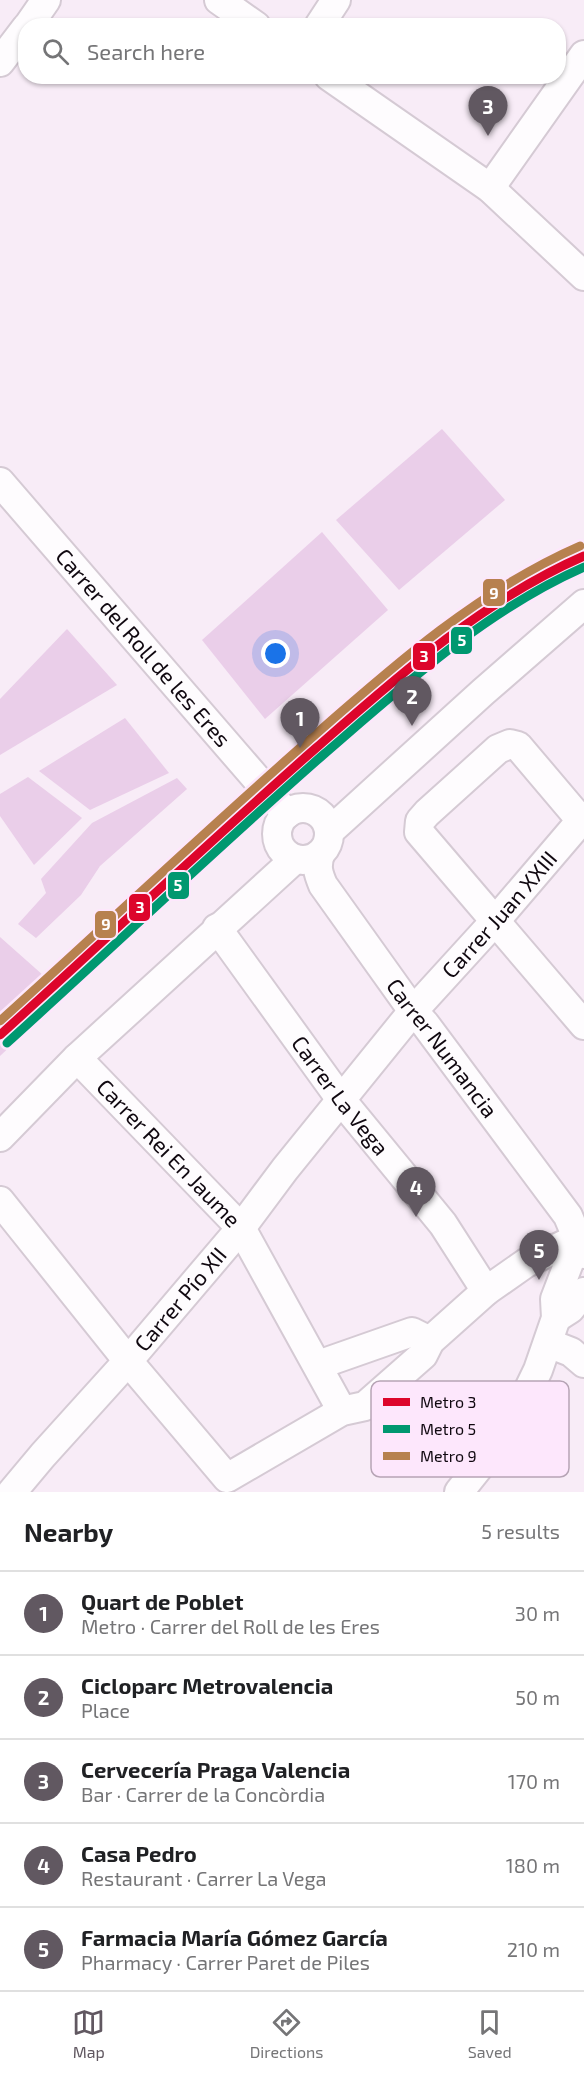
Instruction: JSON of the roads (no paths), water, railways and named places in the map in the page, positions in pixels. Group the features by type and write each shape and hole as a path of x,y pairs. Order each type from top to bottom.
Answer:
{"street":[{"path":"31,18 46,0"},
{"path":"219,0 245,18"},
{"path":"324,18 336,0"},
{"path":"566,80 584,55"},
{"path":"340,84 489,188 584,276"},
{"path":"489,188 563,84"},
{"name":"Carrer del Roll de les Eres","path":"0,482 286,814"},
{"path":"0,1137 77,1058 217,928 315,848 584,604"},
{"path":"583,820 518,746 510,744 498,749 427,813 420,821 419,832 584,1024"},
{"path":"299,807 316,810 323,816 315,848 281,848 278,840 280,823 286,814 299,807"},
{"name":"Carrer Juan XXIII","path":"342,1101 413,1011 583,820"},
{"name":"Carrer Numancia","path":"315,848 317,872 323,885 413,1011 568,1216 582,1243"},
{"name":"Carrer La Vega","path":"217,928 342,1101 443,1224 486,1291"},
{"name":"Carrer Rei En Jaume","path":"77,1058 241,1228 342,1411"},
{"name":"Carrer Pío XII","path":"12,1492 241,1228 285,1169 342,1101"},
{"path":"0,1202 226,1478 342,1411 365,1406 371,1401"},
{"path":"393,1381 423,1355 430,1341 486,1291 526,1263 582,1243"},
{"path":"533,1381 552,1331 555,1299 582,1243"},
{"path":"552,1331 584,1292"},
{"path":"552,1331 584,1363"},
{"path":"318,1365 412,1332 430,1341"},
{"path":"459,1492 471,1477"}],"metro line":[{"name":"9","path":"0,1021 269,775 403,659 436,633 506,585 580,546"},
{"name":"3","path":"0,1035 276,783 410,667 476,617 511,594 584,556"},
{"name":"5","path":"7,1043 283,790 415,677 479,627 513,605 584,567"}],"place":[{"name":"Cervecería Praga Valencia","path":"488,136"},
{"name":"Cicloparc Metrovalencia","path":"412,726"},
{"name":"Quart de Poblet","path":"300,748"},
{"name":"Casa Pedro","path":"416,1217"},
{"name":"Farmacia María Gómez García","path":"539,1280"}]}
